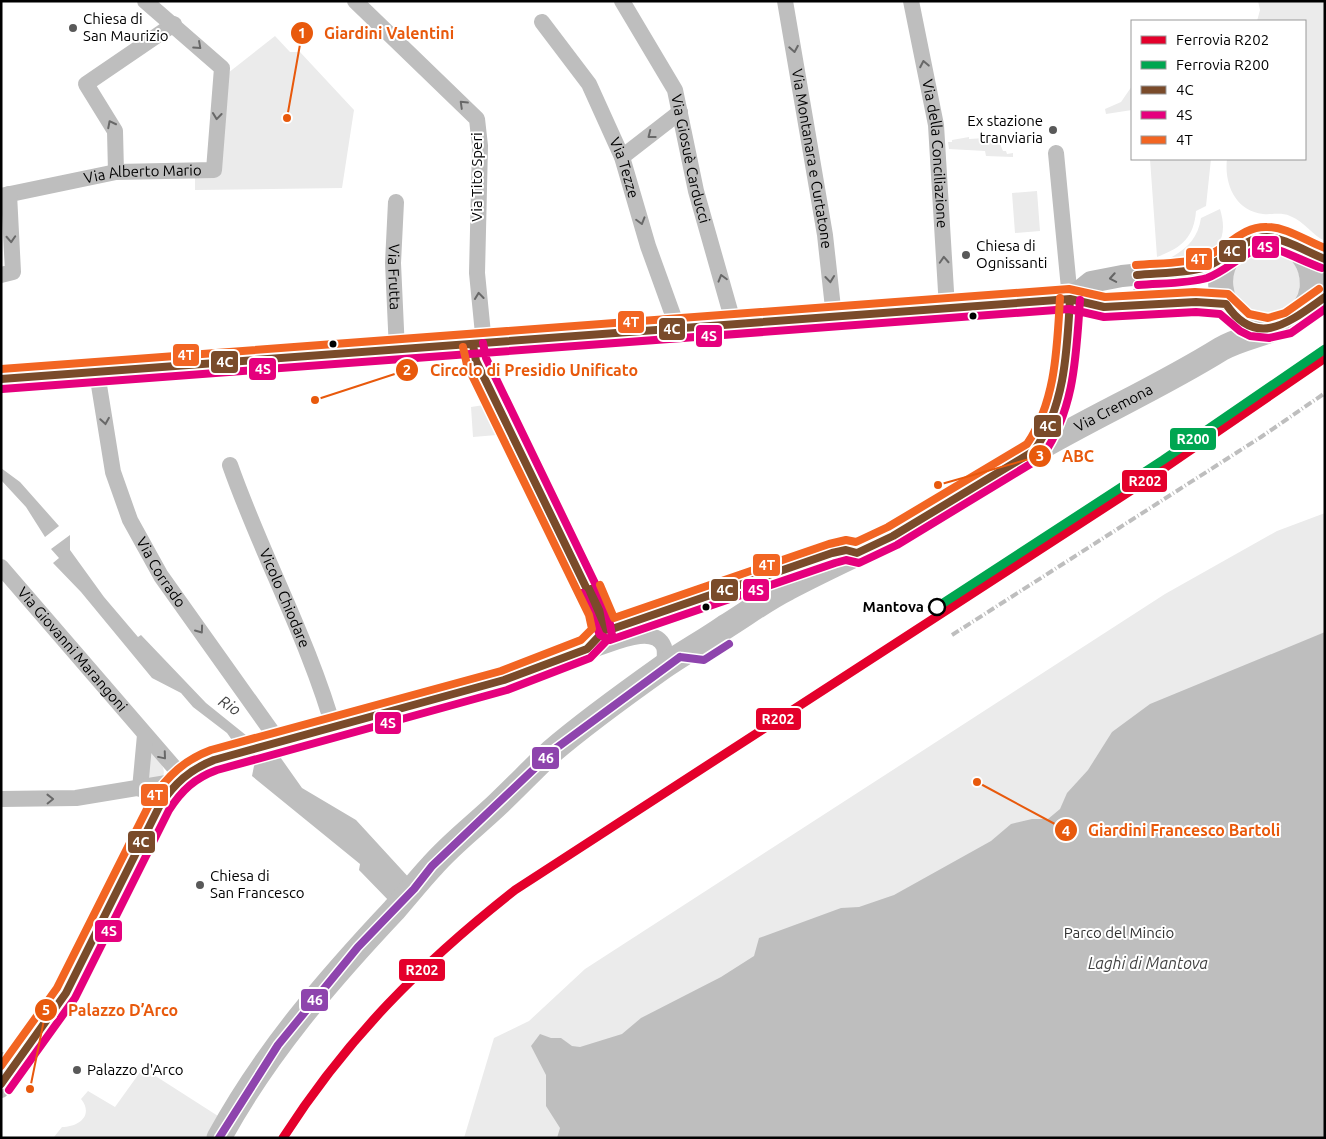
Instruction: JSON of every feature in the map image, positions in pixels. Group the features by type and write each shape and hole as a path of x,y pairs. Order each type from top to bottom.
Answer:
{"main road":[{"path":"1274,328 1249,325 1239,320 1226,305 1220,280 1228,256 1244,242 1266,237 1281,239 1298,250 1325,258"},
{"path":"1298,250 1308,263 1312,279 1310,296 1302,312"},
{"name":"Via Cremona","path":"396,916 417,891 473,836 498,805 555,749 664,667 784,590 857,552 893,536 1034,451 1194,366 1234,342 1287,324 1325,297"},
{"name":"Via Cremona","path":"1194,366 1214,341 1226,305"},
{"path":"219,1138 278,1045 358,947 396,916"},
{"path":"233,1138 290,1050 396,916"}],"street":[{"path":"116,172 115,131 86,84 174,24 145,1"},
{"name":"Via Tito Speri","path":"355,1 477,119 480,146 477,198 478,345 609,630"},
{"name":"Via Giosuè Carducci","path":"622,1 674,90 696,191 734,325"},
{"name":"Via della Conciliazione","path":"911,1 937,131 947,308"},
{"name":"Via Montanara e Curtatone","path":"787,2 825,235 834,317"},
{"name":"Via Tezze","path":"542,22 589,84 622,157 648,246 678,329"},
{"name":"Via Alberto Mario","path":"5,195 116,172 214,170 216,123 222,68 174,24"},
{"path":"622,157 680,112"},
{"path":"1034,451 1045,435 1060,397 1067,346 1070,299 1056,153"},
{"path":"1,275 13,272 5,195"},
{"name":"Via Frutta","path":"396,202 393,263 397,351"},
{"path":"1070,299 1091,282 1122,276 1204,268 1228,256"},
{"path":"1,379 478,345 1070,299 1104,307 1196,302 1226,305"},
{"name":"Via Corrado","path":"97,373 113,472 130,520 161,576 276,747"},
{"name":"Vicolo Chiodare","path":"230,465 243,501 315,667 335,733"},
{"path":"593,649 609,630 832,553 846,550 857,552"},
{"name":"Via Giovanni Marangoni","path":"1,567 185,780"},
{"path":"1,1090 50,1026 70,995 164,807 185,780 199,771 276,747 335,733 506,683 580,656 593,649 634,637 650,635 656,637 664,646 664,667"},
{"path":"136,789 144,733"},
{"path":"1,799 76,798 185,780"},
{"path":"1,1060 18,1069"}],"green space":[{"path":"1258,1 1325,1 1325,241 1290,216 1263,214 1245,208 1233,194 1227,177 1227,160 1306,160 1306,20 1257,20 1260,10"},
{"path":"275,36 290,52 300,52 354,110 342,188 195,190 195,176 218,175 228,73"},
{"path":"1131,87 1131,110 1106,114 1105,109 1121,102"},
{"path":"969,137 969,139 985,138 986,142 999,142 1003,151 1006,151 1007,154 1013,153 1013,157 986,156 985,151 949,149 948,142"},
{"path":"1150,160 1211,160 1206,206 1196,211 1195,220 1185,241 1173,250 1157,257"},
{"path":"1037,191 1040,231 1015,233 1012,193"},
{"path":"1220,209 1223,225 1221,238 1216,248 1207,255 1195,259 1155,265 1185,248 1195,235 1201,218"},
{"path":"1266,249 1279,252 1290,259 1297,270 1300,283 1297,296 1290,307 1279,314 1266,317 1253,314 1242,307 1235,296 1232,283 1235,270 1242,259 1253,252"},
{"path":"484,405 497,435 473,437 471,407"},
{"name":"Laghi di Mantova","path":"1325,513 1325,1138 464,1138 494,1038 529,1021 585,969 1165,594 1277,531"},
{"path":"150,750 164,769 163,777 146,779"},
{"path":"143,1068 218,1116 207,1138 54,1137 62,1127 74,1125 83,1119 86,1110 81,1099 88,1091 115,1107"}],"water":[{"path":"1155,285 1159,288 1160,293 1131,295 1135,286"},
{"path":"1,468 20,482 59,526 45,537 26,507 1,480"},
{"name":"Rio","path":"70,535 70,550 104,597 138,637 141,635 206,703 257,744 239,750 227,733 193,707 181,693 152,678 81,592 53,563 59,558 51,549"},
{"name":"Laghi di Mantova","path":"1325,632 1325,1138 557,1138 560,1128 546,1106 546,1075 531,1046 540,1034 551,1038 561,1038 572,1046 580,1047 622,1034 641,1018 721,977 754,956 759,938 841,908 859,907 894,895 991,841 1011,824 1032,819 1048,819 1060,809 1067,793 1088,770 1112,732 1150,704"},
{"path":"278,754 302,788 356,820 412,881 392,904 359,870 360,864 252,776 255,761"}],"railway":[{"path":"952,635 1261,437 1325,393"}],"rail line":[{"name":"R200","path":"934,609 1163,460 1325,349"},
{"name":"R202","path":"283,1138 333,1067 388,1004 449,945 515,890 1138,486 1325,358"}],"transit line":[{"name":"4T","path":"1136,265 1202,258 1211,255 1249,230 1267,227 1282,229 1325,248"},
{"name":"4C","path":"1137,275 1182,272 1206,267 1244,244 1267,237 1288,242 1325,259"},
{"name":"4S","path":"1138,285 1207,278 1215,275 1245,255 1260,248 1268,247 1322,268"},
{"name":"4T","path":"1,369 1069,289 1105,297 1195,292 1228,294 1249,314 1268,318 1285,313 1319,289"},
{"name":"4C","path":"1,379 1070,299 1104,307 1196,302 1226,304 1238,318 1250,326 1262,329 1275,327 1287,322 1325,297"},
{"name":"4T","path":"600,585 614,618 829,544 846,540 856,542 888,527 1027,444 1037,427 1049,392 1056,355 1060,298"},
{"name":"4C","path":"591,589 609,630 832,553 846,550 857,553 893,536 1034,451 1044,434 1058,397 1065,359 1070,299"},
{"name":"4S","path":"582,593 600,635 610,640 835,563 846,560 859,563 897,545 1042,457 1053,439 1061,420 1072,382 1080,300"},
{"name":"4S","path":"2,389 1069,309 1104,317 1196,312 1220,314 1240,331 1250,336 1269,338 1291,333 1325,309"},
{"name":"4S","path":"9,1090 75,998 169,810 179,796 196,781 217,770 507,690 590,658 612,635 607,608 486,358 483,343"},
{"name":"4C","path":"1,1084 66,993 160,805 171,790 190,773 214,760 504,680 587,649 603,632 598,612 476,361 473,345"},
{"name":"4T","path":"1,1066 57,988 152,799 164,783 185,764 211,750 501,671 581,640 592,629 589,615 467,365 463,347"},
{"name":"46","path":"680,657 704,660 729,644"},
{"name":"46","path":"219,1138 278,1045 358,947 414,889 432,866 555,749 680,657"}],"place":[{"name":"Chiesa di San Maurizio","path":"73,28"},
{"name":"Giardini Valentini","path":"287,118"},
{"name":"Ex stazione tranviaria","path":"1053,130"},
{"name":"Chiesa di Ognissanti","path":"966,255"},
{"name":"Circolo di Presidio Unificato","path":"315,400"},
{"name":"ABC","path":"938,485"},
{"name":"Mantova","path":"937,607"},
{"name":"Giardini Francesco Bartoli","path":"977,782"},
{"name":"Chiesa di San Francesco","path":"200,885"},
{"name":"Palazzo d'Arco","path":"77,1070"},
{"name":"Palazzo D’Arco","path":"30,1089"}],"park label":[{"name":"Parco del Mincio","path":"1119,933"}]}
